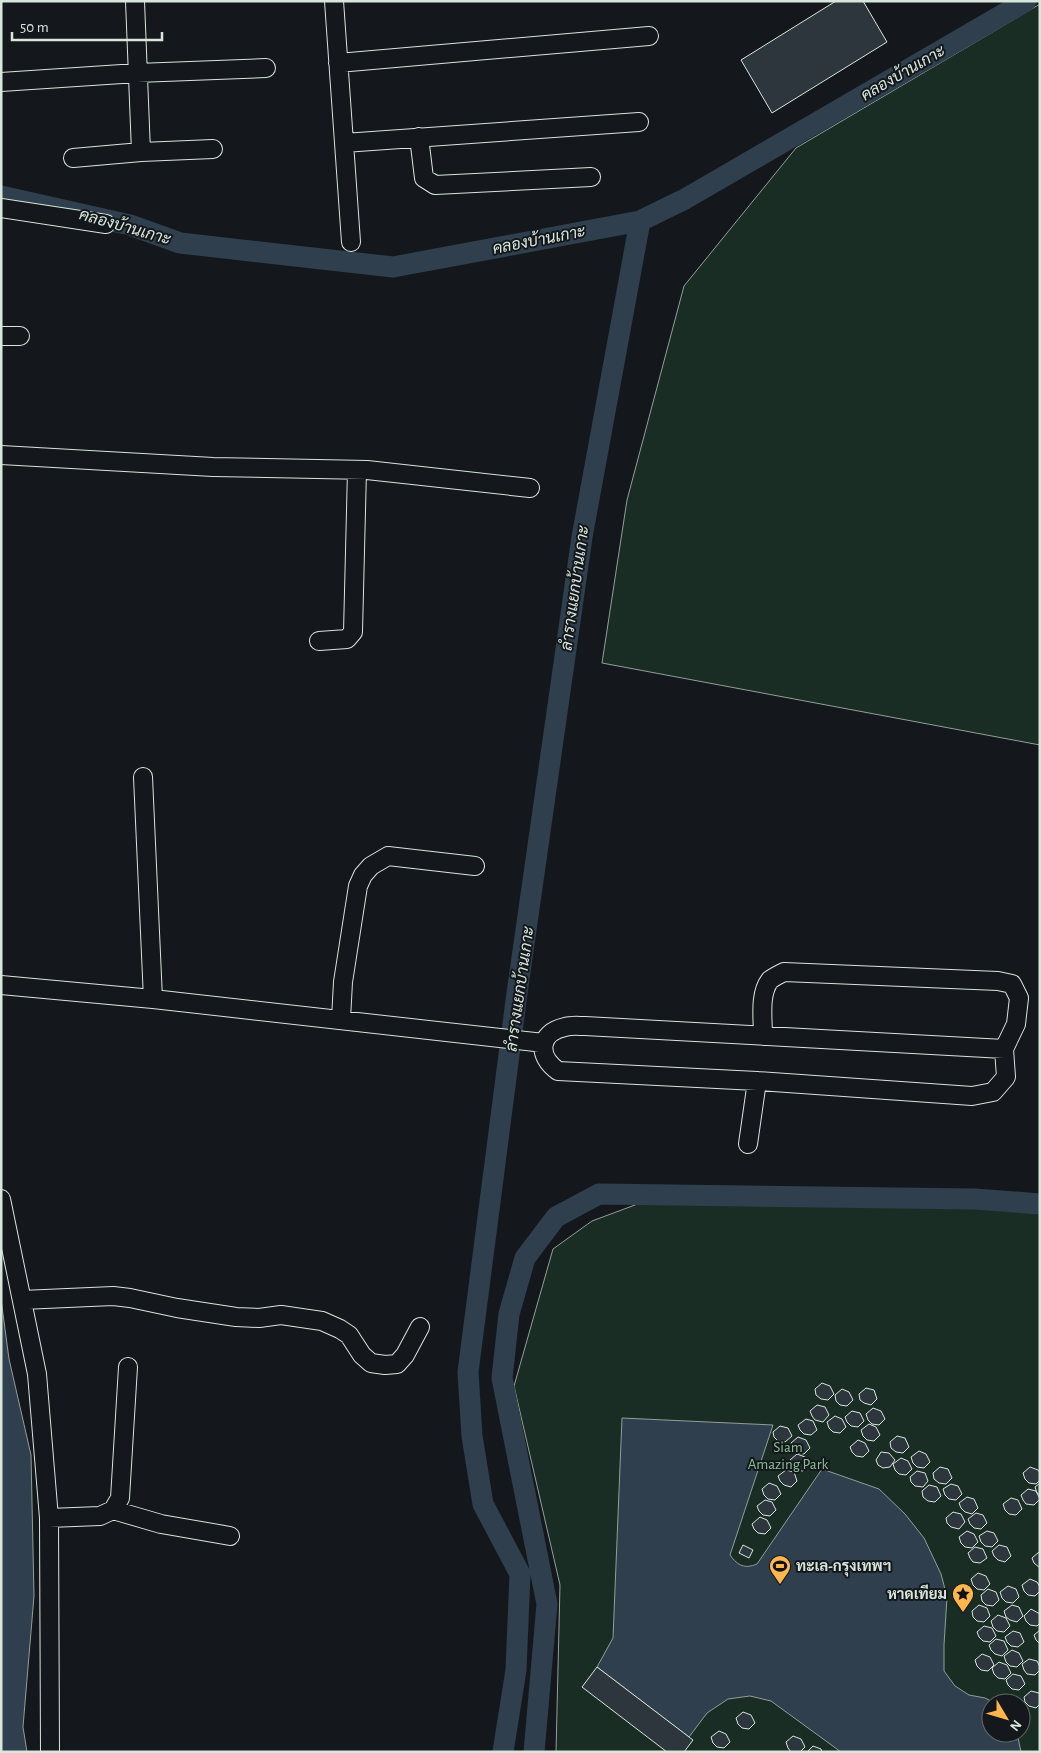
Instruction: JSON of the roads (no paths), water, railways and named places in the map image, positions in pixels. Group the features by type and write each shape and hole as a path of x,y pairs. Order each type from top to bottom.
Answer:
{"street":[{"path":"135,1 141,152"},
{"path":"334,1 351,242"},
{"path":"338,63 649,36"},
{"path":"1,82 137,73 266,68"},
{"path":"344,143 639,122"},
{"path":"419,137 424,178 436,185 591,177"},
{"path":"73,158 141,152 213,149"},
{"path":"1,208 106,224"},
{"path":"1,336 20,336"},
{"path":"1,455 214,467 357,470 530,488"},
{"path":"319,641 347,639 353,632 357,470"},
{"path":"144,777 153,999"},
{"path":"341,1019 342,982 358,886 363,875 376,862 388,856 475,866"},
{"path":"763,1036 763,1005 766,988 771,979 784,972 998,981 1012,984 1019,998 1016,1024 1004,1049 1006,1077 993,1092 972,1096 757,1081 558,1071 549,1065 543,1054 544,1043 548,1035 564,1027 585,1026 763,1036 1004,1049"},
{"path":"1,985 341,1019 544,1043"},
{"path":"748,1144 757,1081"},
{"path":"1,1199 37,1374 49,1518 50,1752"},
{"path":"22,1300 113,1296 236,1317 259,1318 281,1315 322,1321 349,1335 362,1355 371,1363 385,1365 397,1364 405,1355 420,1328"},
{"path":"49,1518 100,1516 113,1510 120,1498 128,1366"},
{"path":"113,1510 160,1524 230,1536"}],"water":[{"path":"1,1299 9,1359 31,1455 34,1596 23,1727 27,1752 1,1752"},
{"name":"ทะเล-กรุงเทพฯ","path":"622,1418 773,1425 730,1555 742,1566 757,1564 822,1469 879,1489 905,1514 924,1538 941,1574 947,1597 944,1671 955,1686 969,1695 981,1697 981,1743 1019,1743 1021,1752 841,1752 771,1701 750,1696 728,1699 707,1713 689,1737 597,1667 613,1638"}],"waterway":[{"name":"คลองบ้านเกาะ","path":"1,196 130,225 180,243 393,267 640,221 685,199 1026,1"},
{"name":"ลำรางแยกบ้านเกาะ","path":"503,1752 516,1670 520,1574 483,1504 472,1436 468,1372 517,993 582,537 640,221"},
{"path":"534,1752 547,1604 502,1378 509,1314 525,1258 556,1217 599,1194 975,1199 1040,1204"}],"place":[{"name":"ทะเล-กรุงเทพฯ","path":"780,1585"},
{"name":"หาดเทียม","path":"963,1613"}],"park label":[{"name":"Siam Amazing Park","path":"788,1456"}]}
